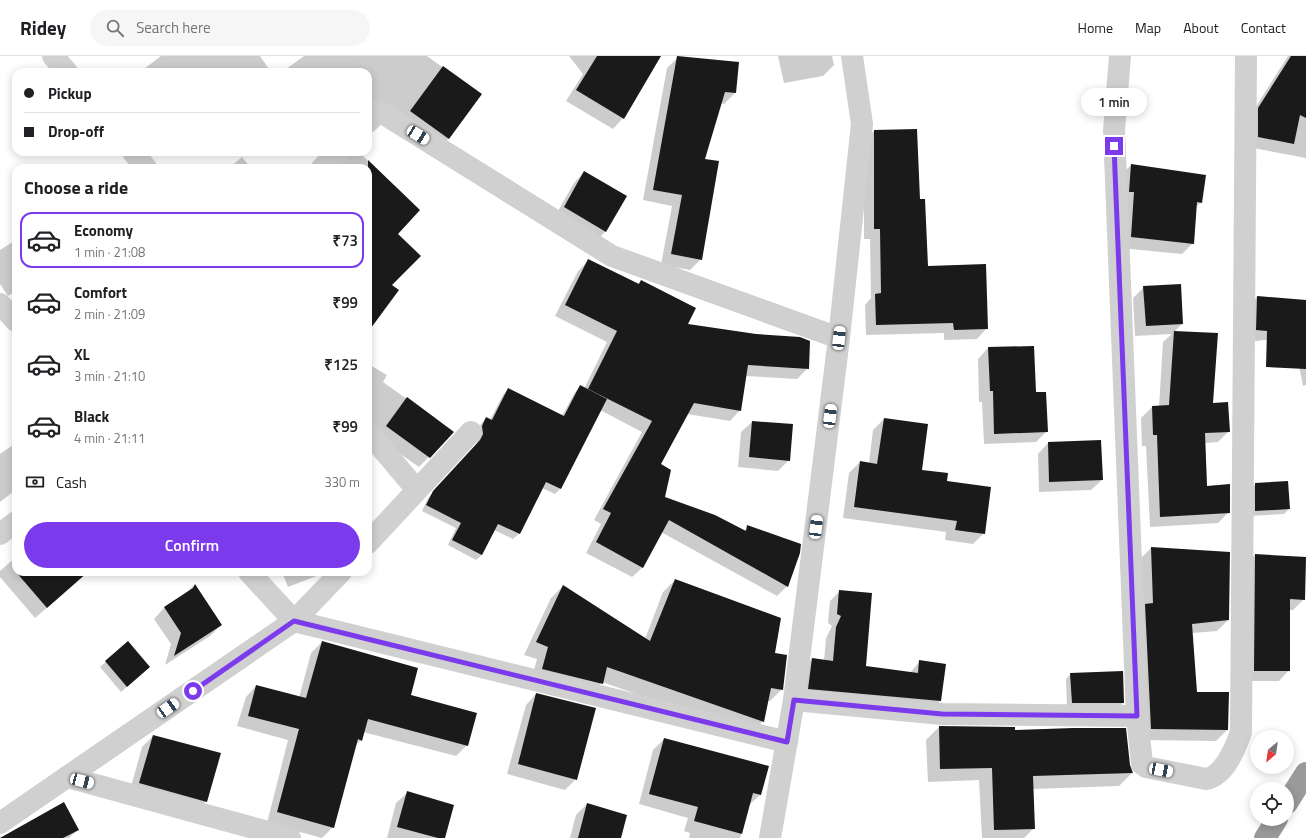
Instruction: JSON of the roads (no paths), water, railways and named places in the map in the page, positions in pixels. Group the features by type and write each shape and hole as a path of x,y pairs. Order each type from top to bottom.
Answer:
{"highway":[{"path":"1294,792 1306,773"},
{"path":"1265,838 1273,826"}],"street":[{"path":"53,56 64,68"},
{"path":"770,838 794,700 839,338 862,124 852,56"},
{"path":"1120,56 1114,130 1137,716 1142,764 1146,767 1206,779 1214,777 1222,770 1241,732 1246,56"},
{"path":"372,118 379,111 612,256 839,338"},
{"path":"136,156 143,164"},
{"path":"326,164 334,156"},
{"path":"0,304 12,317"},
{"path":"372,539 471,432"},
{"path":"372,437 417,490"},
{"path":"0,534 12,525"},
{"path":"253,576 294,621 787,742"},
{"path":"0,823 294,621 337,576"},
{"path":"794,700 942,714 1137,716"},
{"path":"67,777 290,838"}]}
